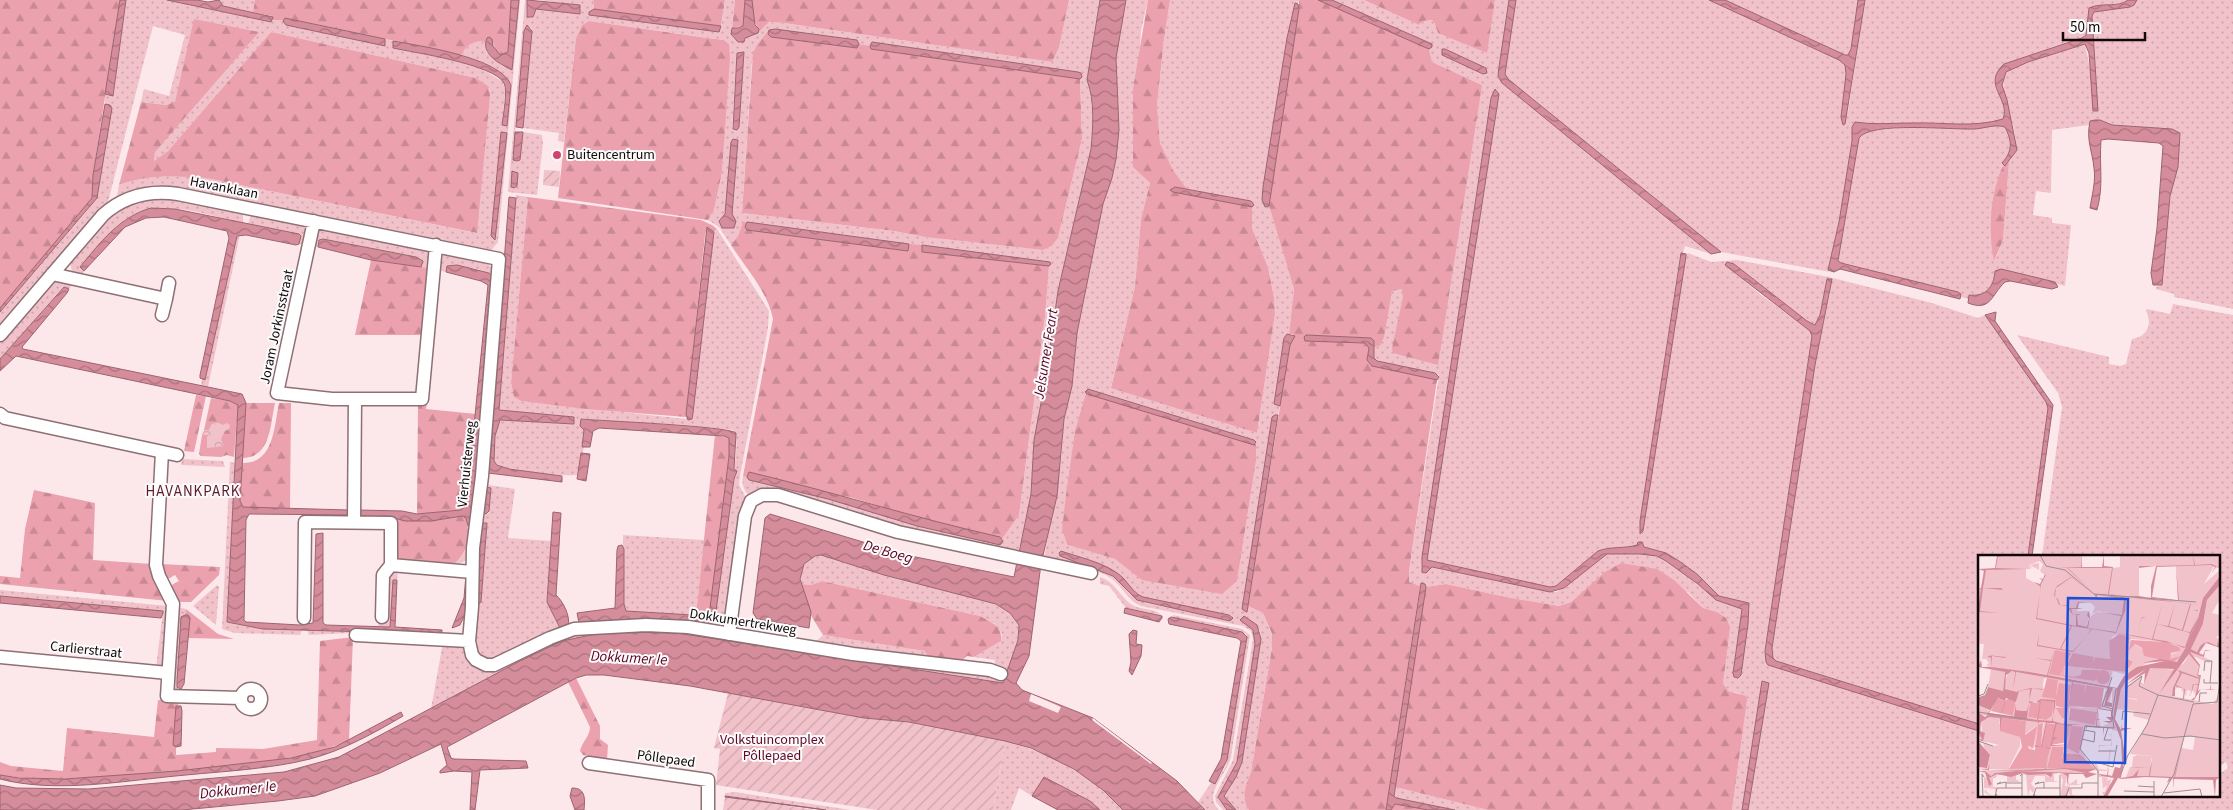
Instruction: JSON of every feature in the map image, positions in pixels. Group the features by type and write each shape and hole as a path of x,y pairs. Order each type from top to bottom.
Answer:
{"street":[{"name":"Havanklaan","path":"0,335 111,208 139,195 158,192 178,194 499,259"},
{"name":"Joram Jorkinsstraat","path":"314,221 277,393 355,399 422,399 436,245"},
{"name":"Vierhuisterweg","path":"469,641 472,607 472,572 499,259"},
{"path":"52,274 166,299"},
{"path":"162,315 169,283"},
{"path":"354,522 355,399"},
{"path":"2,419 177,455"},
{"path":"162,452 156,565 158,576 173,604 167,696 241,698"},
{"path":"729,634 747,507 750,501 762,495 778,495 898,532 1091,573"},
{"path":"304,618 305,522 391,523 391,565 383,575 382,617"},
{"path":"391,565 472,572"},
{"name":"Dokkumertrekweg","path":"469,641 472,655 480,663 486,665 500,664 550,638 581,628 668,626 853,654 990,670 1001,674"},
{"path":"356,634 469,641"},
{"name":"Carlierstraat","path":"0,657 168,674"},
{"name":"Pôllepaed","path":"589,763 708,780 708,810"}],"green space":[{"path":"0,0 120,0 93,175 92,198 0,308"},
{"path":"126,0 167,0 270,22 272,20 283,20 286,25 385,46 385,39 393,41 393,48 476,65 503,82 505,92 502,125 507,126 511,85 508,80 489,66 461,55 471,44 485,42 486,52 502,66 512,69 520,0 498,242 490,252 171,186 144,188 117,196 119,185 130,181 172,176 206,178 476,233 487,85 476,78 271,32 168,151 154,161 155,152 175,103 166,105 141,102 144,89 169,96 185,35 153,26 107,206 0,328 0,312 87,211 98,195 99,176 110,105 105,104 105,94 113,95"},
{"path":"219,0 255,0 253,12 223,6"},
{"path":"255,0 511,0 508,52 500,55 496,51 493,42 487,38 485,42 471,44 461,55 286,18 283,20 272,20 272,16 253,12"},
{"path":"525,0 527,0 526,16 536,9 580,14 561,3 539,0 593,0 594,9 589,12 721,29 725,0 735,0 731,34 736,40 759,32 769,22 784,23 1052,62 1059,48 1069,0 1100,0 1087,80 1092,105 1091,149 1058,291 1045,382 1034,440 1031,494 1018,554 938,537 828,505 750,497 746,492 742,479 743,476 747,476 749,480 1003,541 1002,539 1019,515 1045,317 1049,266 1051,264 747,222 743,223 738,236 731,245 719,227 708,220 714,210 722,172 729,44 724,40 589,21 582,25 576,38 564,142 558,141 559,133 523,128 531,27 524,31 513,159 520,160 523,132 542,135 543,143 537,195 508,192","holes":["857,40 859,44 870,46 872,42 1078,72 1082,77 1080,79 1082,139 1058,238 1052,246 1043,250 742,213 752,61","737,53 737,130 732,127","738,141 733,220 719,221 725,214"]},
{"path":"593,0 725,0 721,26 594,9"},
{"path":"735,0 745,0 743,26 732,28"},
{"path":"752,0 1069,0 1059,48 1052,62 784,23 769,22 758,33 759,29 753,15"},
{"path":"1126,0 1148,0 1141,31 1133,166 1150,183 1141,219 1135,286 1111,387 1257,433 1275,314 1268,267 1252,228 1252,207 1254,205 1251,201 1187,189 1173,170 1160,143 1157,105 1170,0 1299,0 1298,4 1295,4 1265,207 1269,206 1294,289 1289,334 1284,338 1274,403 1280,406 1278,415 1272,417 1242,609 1247,612 1248,606 1263,613 1272,635 1272,648 1251,772 1244,796 1249,810 1236,810 1224,796 1236,777 1242,762 1261,639 1260,630 1245,624 1253,630 1255,644 1237,762 1218,797 1227,810 1223,810 1216,802 1215,796 1233,760 1253,639 1251,631 1243,626 1141,606 1132,600 1116,582 1097,571 1044,559 1061,461 1064,419 1072,386 1077,333 1103,203 1112,178 1116,159 1119,130 1116,58","holes":["1090,389 1256,441 1256,461 1237,580 1143,580 1115,559 1068,545 1067,486 1075,430 1086,393","1059,555 1124,579 1132,590 1143,597 1232,616 1230,621 1146,603 1131,595 1113,576"]},
{"path":"1148,0 1170,0 1157,105 1160,143 1173,170 1187,189 1175,187 1173,192 1252,207 1252,228 1268,267 1275,314 1257,433 1111,388 1135,286 1141,219 1150,183 1133,167 1133,89"},
{"path":"1299,0 1318,0 1429,49 1432,62 1482,85 1438,365 1393,353 1392,348 1403,297 1402,289 1392,291 1384,337 1380,346 1374,347 1374,341 1371,338 1306,335 1305,341 1365,343 1369,348 1367,360 1372,366 1437,380 1409,571 1409,582 1420,586 1386,810 1249,810 1244,796 1251,772 1272,648 1272,634 1263,613 1248,606 1293,334 1289,334 1294,289 1269,206"},
{"path":"1332,0 1364,0 1419,25 1423,21 1432,20 1435,24 1486,53 1495,0 1509,0 1499,67 1502,83 1711,254 1685,246 1680,256 1640,521 1643,531 1686,254 1688,253 1711,262 1737,260 1829,277 1932,303 1978,318 1985,315 2047,402 2048,408 2028,555 1978,555 1978,724 1776,661 1773,658 1772,648 1815,365 1830,294 1827,279 1820,315 1816,325 1807,321 1734,264 1730,262 1725,264 1760,294 1810,331 1812,336 1765,651 1769,665 1978,731 1978,798 2220,798 2220,773 2228,768 2226,762 2220,766 2220,555 2042,555 2062,407 2058,393 2017,335 2109,357 2109,364 2120,366 2126,364 2132,339 2142,336 2149,325 2147,309 2170,314 2173,304 2233,315 2233,810 1748,810 1769,683 1758,706 1742,810 1732,810 1747,701 1738,693 1728,691 1723,683 1724,668 1717,612 1703,608 1688,592 1586,589 1571,602 1559,606 1446,584 1426,587 1425,584 1420,586 1409,582 1409,571 1439,375 1377,361 1374,358 1374,347 1380,346 1392,290 1403,289 1403,297 1482,85 1432,62 1429,49 1432,44","holes":["1445,49 1486,68 1483,74 1442,55 1442,50","1497,90 1499,94 1427,560 1550,587 1556,586 1598,551 1642,546 1666,553 1697,574 1719,596 1749,603 1741,675 1733,673 1742,609 1716,600 1698,584 1657,556 1607,554 1557,592 1437,568 1421,568 1491,98"]},
{"path":"1364,0 1495,0 1487,53 1438,33 1432,20 1423,21 1419,25"},
{"path":"1516,0 1709,0 1839,60 1845,65 1846,74 1841,117 1848,112 1865,0 2128,0 2121,3 2093,6 2086,35 2082,38 2004,64 1995,79 1997,92 2003,105 2003,119 1970,124 1877,124 1855,122 1839,222 1828,270 1830,272 1721,252 1508,79 1505,75"},
{"path":"1725,0 1858,0 1851,49 1848,55 1845,55"},
{"path":"2137,0 2233,0 2233,309 2174,297 2174,294 2156,289 2156,287 2162,285 2178,131 2112,125 2100,120 2090,121 2089,125 2052,130 2051,193 2036,191 2033,215 2052,218 2052,223 2071,225 2065,286 2002,270 1995,271 1993,282 1985,293 1970,295 1969,299 1961,297 1958,292 1838,261 1859,138 1866,131 1912,127 2000,125 2005,127 2008,134 2010,149 2001,169 1995,260 2003,240 2009,162 2015,151 2013,126 2003,86 2005,75 2012,67 2085,44 2098,111 2092,16 2094,12 2130,7"},
{"path":"194,19 259,32 155,152 154,161 168,151 271,32 476,78 487,85 490,95 477,233 206,178 151,177 119,185 141,102 166,105 175,102"},
{"path":"589,21 724,40 729,44 730,57 722,172 714,210 708,220 558,198 576,38 582,25"},
{"path":"769,30 771,37 857,48 859,44 870,46 872,49 1080,79 1082,139 1058,238 1052,246 1043,250 742,213 753,53"},
{"path":"2009,162 2003,240 1994,261 1991,213 1999,176 2003,165 2005,166"},
{"path":"544,170 560,171 559,187 543,185"},
{"path":"516,195 528,197 511,383 514,397 521,401 686,419 712,237 717,229 769,311 768,328 740,476 739,485 746,498 726,618 723,623 714,621 734,478 736,476 736,441 733,430 686,425 582,419 580,426 584,430 582,446 584,447 577,475 520,471 509,469 494,461 495,436 500,420 574,424 574,417 499,410"},
{"path":"528,197 701,220 717,229 714,232 707,227 705,235 686,417 586,409 521,401 514,397 511,383"},
{"path":"165,198 243,212 243,223 198,212 168,208 153,209 139,213 119,224 107,236 80,268 84,271 80,276 72,272 70,262 99,226 108,218 126,205 140,200"},
{"path":"251,215 303,225 306,231 304,245 299,244 299,234 248,224"},
{"path":"743,222 747,222 745,227 747,230 908,251 909,244 922,245 922,252 1049,266 1045,317 1019,515 1002,539 917,518 853,498 743,476 773,319 761,290 731,245 738,236"},
{"path":"322,229 427,250 430,255 429,268 421,267 422,261 416,257 323,239 318,244 318,247 313,246 318,231"},
{"path":"240,234 208,387 201,386 202,379 205,380 236,239"},
{"path":"451,253 484,261 493,270 496,277 480,469 470,553 465,561 451,566 463,555 469,528 472,523 480,450 486,349 494,278 485,271 472,268 447,266 446,272 438,270 442,256"},
{"path":"371,260 429,268 423,335 355,335"},
{"path":"57,280 73,284 69,289 63,287 0,359 0,342 51,283"},
{"path":"1086,393 1256,444 1256,461 1237,581 1222,594 1142,580 1115,559 1068,545 1062,530 1067,486 1075,430"},
{"path":"196,395 206,396 194,452 184,451"},
{"path":"211,398 230,401 238,405 234,457 227,455 221,457 201,456 199,454 202,435 209,434 221,439 222,425 218,423 212,424 209,431 204,430"},
{"path":"246,403 275,403 268,439 264,446 252,457 242,458"},
{"path":"279,403 291,403 290,508 243,507 240,501 242,463 253,462 266,451 274,433"},
{"path":"418,404 427,404 426,409 476,414 467,500 466,506 461,510 417,514"},
{"path":"212,424 230,425 221,439 224,446 207,448 207,437 209,435 202,435 204,430 208,431"},
{"path":"715,435 729,438 729,456 710,615 707,617 696,615"},
{"path":"182,459 223,461 225,467 181,465"},
{"path":"230,462 235,463 227,622 263,629 302,630 300,635 235,633 222,629"},
{"path":"488,485 515,489 508,538 551,541 547,602 560,628 488,661 476,653 473,635 475,601 481,602 487,523 483,523 485,513 488,514 489,511 491,491"},
{"path":"34,490 95,503 93,560 152,564 168,601 0,584 0,576 20,578 25,529"},
{"path":"462,516 466,518 468,531 467,545 461,557 451,566 398,560 396,558 395,518 406,521 431,521"},
{"path":"623,535 704,540 696,615 626,611 624,604"},
{"path":"821,555 884,575 996,604 1010,613 1019,625 1018,640 1008,673 994,669 995,660 974,657 1001,641 1002,634 994,623 980,616 822,581 811,585 802,584 800,579 801,569 811,558"},
{"path":"1621,563 1657,569 1674,580 1703,608 1717,612 1726,618 1730,627 1723,683 1728,691 1746,696 1747,701 1732,810 1488,810 1395,787 1426,587 1446,584 1559,606 1571,602 1605,572"},
{"path":"161,564 220,567 219,575 191,602 177,602 170,586 179,581 175,575 166,580"},
{"path":"398,570 397,580 393,581 391,627 378,626 389,573"},
{"path":"1100,577 1114,586 1129,603 1155,611 1161,615 1126,608 1109,586 1100,584"},
{"path":"822,581 980,616 998,628 1001,641 974,657 967,656 958,664 930,661 925,651 823,635 810,614 802,584 811,585"},
{"path":"217,585 219,587 216,625 193,606"},
{"path":"0,590 168,606 163,667 156,668 163,611 0,596"},
{"path":"177,607 186,609 185,615 181,617 177,682 179,692 173,688"},
{"path":"186,609 218,634 234,639 188,638 190,618 188,615 185,615"},
{"path":"1173,615 1242,629 1250,635 1231,757 1214,791 1214,804 1219,810 1205,810 1198,802 1211,783 1215,784 1226,766 1247,640 1246,634 1173,618"},
{"path":"652,628 1005,678 1003,683 665,632 491,676 431,709 443,642 461,644 472,663 483,670 562,636"},
{"path":"307,630 446,633 446,635 370,632 309,635"},
{"path":"823,635 926,651 930,661 812,645"},
{"path":"353,637 349,740 337,745 299,756 273,760 144,774 54,779 0,775 0,762 11,766 63,771 67,728 154,737 158,700 179,701 178,706 176,706 176,755 216,752 216,748 263,749 317,740 320,641"},
{"path":"576,678 600,726 600,739 608,745 607,760 583,755 580,751 590,727 568,682"},
{"name":"Volkstuincomplex Pôllepaed","path":"728,693 864,718 909,722 1005,741 993,810 877,810 716,785 720,749 714,748"},
{"path":"1005,741 1038,752 1069,766 1098,786 1123,810 1100,810 1090,801 1045,777 1032,796 1019,788 1011,810 993,810"},
{"path":"1395,787 1488,810 1455,810 1396,798 1394,796"},
{"path":"736,792 851,810 826,810 725,796 725,793"},
{"name":"Volkstuincomplex Pôllepaed","path":"725,797 816,810 723,810"},
{"path":"1395,804 1428,810 1391,810"}],"water":[{"path":"120,0 126,0 113,96 105,94"},
{"path":"167,0 208,2 219,0 223,6 273,17 271,22"},
{"path":"511,0 519,0 512,70 492,58 486,49 487,38 489,37 492,39 493,46 500,55 508,52"},
{"path":"527,0 580,5 580,14 536,9 533,17 527,17"},
{"path":"745,0 752,0 755,25 759,29 758,33 745,38 744,42 738,42 731,34 732,28 743,26"},
{"path":"1100,0 1126,0 1116,58 1119,130 1116,159 1103,204 1077,333 1072,386 1064,419 1057,496 1041,564 1029,656 1016,683 1022,690 1093,718 1177,781 1205,810 1123,810 1103,790 1074,769 1031,748 1005,741 909,722 864,718 690,686 604,675 586,675 576,678 447,747 451,758 454,759 526,761 528,768 480,770 475,810 470,810 472,772 454,771 440,773 447,765 441,744 380,773 315,796 182,810 0,810 0,785 16,788 89,789 284,772 339,757 520,661 562,641 591,635 622,632 677,633 1003,683 1018,640 1019,625 1010,613 996,604 884,575 821,555 815,556 804,564 800,579 811,612 809,628 757,619 753,613 765,518 770,514 906,555 1014,577 1031,494 1034,440 1045,382 1058,291 1091,149 1092,105 1087,80"},
{"path":"1318,0 1332,0 1432,44 1432,47 1429,49"},
{"path":"1509,0 1516,0 1505,74 1508,79 1721,252 1711,254 1502,83 1498,76"},
{"path":"1709,0 1725,0 1848,55 1851,49 1858,0 1865,0 1845,124 1843,125 1841,117 1846,74 1845,65 1839,60"},
{"path":"2128,0 2137,0 2130,7 2094,12 2092,16 2098,111 2093,111 2089,53 2085,44 2028,62 2006,72 2002,85 2017,150 2005,166 2002,163 2010,150 2010,141 2005,127 2001,126 1975,129 1895,128 1866,133 1859,138 1838,261 1958,292 1961,294 1960,299 1840,269 1834,272 1828,270 1839,222 1852,141 1852,127 1855,122 1877,124 1970,124 2003,119 2003,105 1995,79 2004,64 2082,38 2086,35 2089,8 2099,5 2119,4"},
{"path":"1295,3 1298,4 1299,9 1269,206 1265,207 1262,200 1263,187 1287,38"},
{"path":"594,9 721,26 719,32 589,15 589,12"},
{"path":"285,18 385,39 385,46 286,25 283,21"},
{"path":"527,25 532,31 523,128 516,127 524,31"},
{"path":"775,29 857,40 859,44 857,48 771,37 768,34 769,30"},
{"path":"393,41 458,54 492,67 504,75 511,85 507,126 502,125 505,87 504,83 497,76 485,70 453,60 393,48"},
{"path":"872,42 1078,72 1081,73 1082,77 1080,79 871,49"},
{"path":"1442,49 1486,68 1487,73 1483,74 1442,55"},
{"path":"744,52 739,127 737,130 733,129 737,53"},
{"path":"1495,89 1499,94 1427,560 1550,587 1556,586 1598,551 1637,545 1638,542 1642,542 1644,547 1666,553 1679,561 1697,574 1719,596 1749,603 1741,675 1738,678 1734,677 1733,673 1742,609 1716,600 1698,584 1657,556 1607,554 1564,588 1550,592 1432,567 1426,573 1422,572 1422,557 1491,98"},
{"path":"105,104 110,105 112,108 97,198 0,312 0,308 92,198 93,175"},
{"path":"2095,120 2112,125 2172,129 2180,133 2178,167 2170,196 2162,285 2153,285 2151,273 2157,228 2163,146 2159,143 2101,140 2099,201 2097,210 2090,208 2094,188 2094,173 2089,128 2090,121"},
{"path":"501,132 507,133 495,240 491,236"},
{"path":"515,132 523,132 520,160 517,161 513,160"},
{"path":"733,139 738,140 732,214 736,221 734,228 722,228 719,221 725,214 731,142"},
{"path":"512,171 518,173 517,186 514,188 511,187"},
{"path":"1175,187 1251,201 1254,205 1252,207 1170,190"},
{"path":"509,197 516,198 499,410 574,417 574,424 500,420 495,436 494,461 497,465 509,469 562,476 562,482 488,473"},
{"path":"151,208 175,209 299,234 301,236 299,244 296,245 246,235 237,236 205,380 200,378 200,375 229,238 227,231 164,217 146,218 125,227 84,271 80,267 103,240 120,224"},
{"path":"747,222 909,244 908,251 747,230 745,227"},
{"path":"707,227 714,232 693,413 692,419 688,420 686,414"},
{"path":"323,239 416,257 423,261 421,267 371,260 318,247 319,240"},
{"path":"922,245 1050,262 1051,264 1049,266 922,252"},
{"path":"1681,253 1686,254 1686,256 1643,531 1640,534 1640,521"},
{"path":"1727,262 1734,264 1807,321 1815,325 1820,315 1827,279 1832,279 1815,365 1772,648 1773,658 1776,661 1978,724 1978,731 1768,665 1766,662 1765,651 1812,336 1810,331 1725,265"},
{"path":"457,265 489,273 494,278 472,523 468,526 466,518 462,516 431,521 406,521 390,517 359,516 359,510 402,511 417,514 461,510 466,506 488,285 481,281 446,272 447,266"},
{"path":"2001,269 2055,282 2058,287 2052,289 2010,281 2005,282 1986,304 1976,305 1968,303 1969,295 1984,293 1988,290 1993,282 1995,271"},
{"path":"64,287 69,289 67,293 22,347 23,349 242,394 246,403 240,501 243,507 349,510 349,515 249,514 246,520 244,620 246,622 300,625 313,623 316,534 323,533 323,623 326,625 390,627 393,580 397,580 395,627 442,630 442,634 263,629 227,622 238,405 230,401 16,356 0,371 0,359"},
{"path":"1996,312 1995,321 2053,405 2032,555 2028,555 2048,408 2046,402 1985,315"},
{"path":"1287,334 1295,336 1290,345 1280,406 1274,404 1284,338"},
{"path":"1306,335 1371,338 1374,341 1374,358 1377,361 1435,373 1439,377 1437,380 1372,366 1367,360 1369,348 1365,343 1305,341 1304,337"},
{"path":"1088,389 1256,442 1254,445 1087,394 1085,392"},
{"path":"1278,415 1246,612 1242,609 1272,417"},
{"path":"581,419 689,426 728,430 736,433 734,469 737,471 734,479 715,618 712,625 644,619 579,623 577,613 615,608 617,550 618,546 622,545 624,549 624,604 626,611 709,616 729,456 729,438 724,436 599,428 593,431 590,447 582,447 584,430 580,426"},
{"path":"581,453 590,454 586,481 577,479"},
{"path":"749,472 1000,537 1003,541 1000,545 917,526 828,499 749,480 747,477"},
{"path":"485,487 491,488 489,511 486,514 482,512"},
{"path":"553,512 561,513 556,595 566,609 569,622 568,626 560,628 547,602"},
{"path":"481,523 487,523 481,602 478,605 476,573"},
{"path":"1061,551 1111,569 1121,576 1135,592 1143,597 1229,615 1233,618 1230,621 1137,600 1113,576 1060,556 1059,553"},
{"path":"466,576 467,610 460,625 452,628 464,598"},
{"path":"1421,583 1425,584 1426,587 1394,796 1396,798 1455,810 1428,810 1395,804 1391,810 1386,810"},
{"path":"0,596 163,611 163,613 161,618 0,603"},
{"path":"1125,608 1162,616 1162,618 1159,622 1124,613"},
{"path":"188,615 190,618 184,684 181,689 177,687 177,682 181,617"},
{"path":"1244,616 1257,625 1261,639 1242,762 1236,777 1224,796 1236,810 1227,810 1218,797 1237,762 1255,644 1253,630 1240,620"},
{"path":"1171,617 1242,632 1247,637 1227,760 1215,784 1209,781 1221,759 1241,641 1237,638 1169,624 1168,619"},
{"path":"1133,630 1137,631 1136,644 1142,645 1141,656 1132,675 1129,671 1131,662 1129,634"},
{"path":"1762,681 1769,683 1748,810 1742,810"},
{"path":"176,706 181,706 182,711 181,746 176,747 173,745"},
{"path":"401,712 403,716 347,746 310,759 280,765 69,786 22,783 0,779 0,775 19,778 65,779 177,771 291,758 335,747"},
{"path":"1044,777 1090,801 1100,810 1058,810 1032,796"},
{"path":"572,788 577,788 584,795 584,810 575,810 570,796"},
{"path":"725,796 826,810 725,797"}],"pier":[{"path":"1031,694 1061,707 1058,713 1029,701"},
{"path":"1093,718 1152,763 1092,720"}],"place":[{"name":"Buitencentrum","path":"557,155"}],"district":[{"name":"HAVANKPARK","path":"193,491"}],"water label":[{"name":"Jelsumer Feart","path":"1046,354"},
{"name":"De Boeg","path":"888,552"},
{"name":"Dokkumer Ie","path":"629,658"},
{"name":"Dokkumer Ie","path":"238,790"}]}
